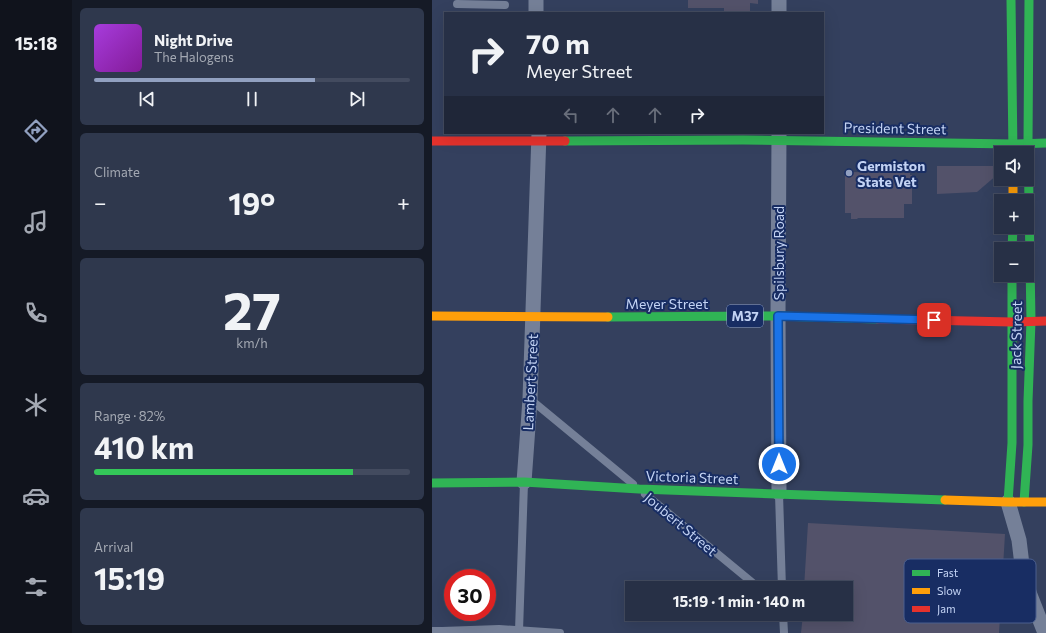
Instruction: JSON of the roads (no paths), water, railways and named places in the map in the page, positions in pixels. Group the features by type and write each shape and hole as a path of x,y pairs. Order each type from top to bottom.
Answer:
{"main road":[{"path":"1011,0 1013,146"},
{"name":"Jack Street","path":"1024,502 1028,445 1031,321 1028,143 1029,0"},
{"name":"President Street","path":"432,141 539,137 779,137 994,147"},
{"name":"President Street","path":"1019,146 1028,143 1046,143"},
{"name":"Jack Street","path":"1008,502 1012,443 1012,282"},
{"name":"Meyer Street","path":"438,316 778,316 1012,322 1046,321"},
{"name":"Victoria Street","path":"432,483 524,482 638,489 1008,502 1046,502"}],"street":[{"path":"536,0 536,12"},
{"path":"779,0 779,12"},
{"name":"Lambert Street","path":"524,482 534,317 539,137"},
{"name":"Spilsbury Road","path":"779,137 779,493"},
{"path":"432,306 438,316"},
{"path":"1008,502 1019,540 1021,559"},
{"path":"1019,540 1024,502"},
{"path":"1036,609 1046,633"}],"lane":[{"path":"457,6 505,5"},
{"name":"Joubert Street","path":"530,399 750,581"},
{"name":"Lambert Street","path":"519,631 524,482"},
{"path":"779,493 782,581"},
{"path":"783,621 784,633"},
{"path":"432,631 442,632 499,629 560,633"}],"place":[{"name":"Germiston State Vet","path":"849,173"}]}
